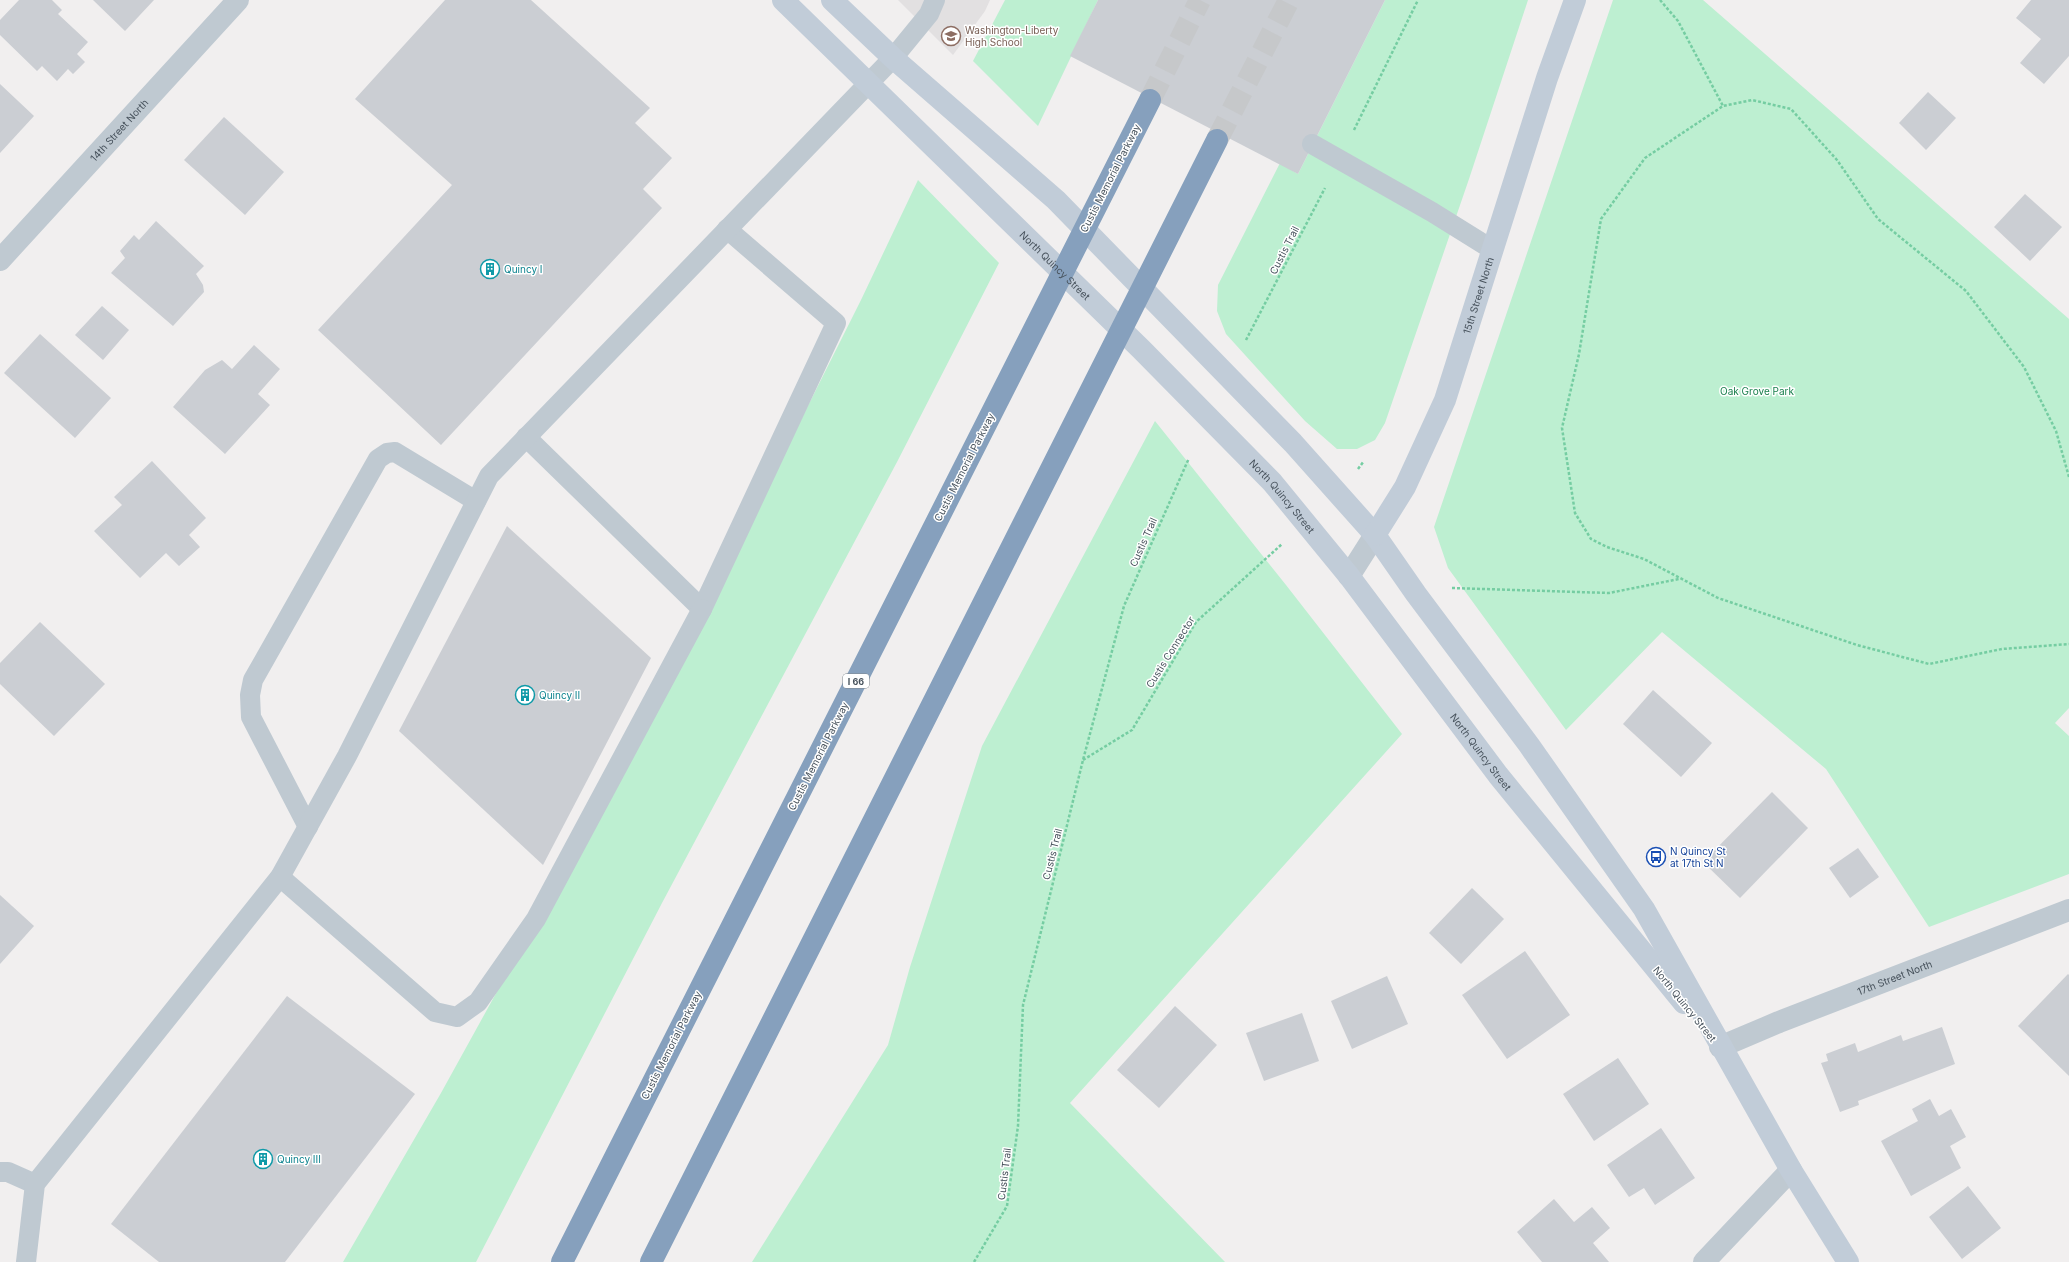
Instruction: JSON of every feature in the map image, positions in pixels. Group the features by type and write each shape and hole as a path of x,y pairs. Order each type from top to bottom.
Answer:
{"highway":[{"name":"Custis Memorial Parkway","path":"562,1262 1150,100"},
{"path":"651,1262 1217,140"}],"main road":[{"name":"North Quincy Street","path":"784,0 1141,349 1272,482 1349,576 1498,775 1720,1047"},
{"name":"North Quincy Street","path":"832,0 893,58 1056,200 1293,443 1375,535 1416,594 1533,752 1644,909 1720,1047 1791,1170 1848,1262"},
{"name":"15th Street North","path":"1375,535 1405,487 1445,400 1547,78 1576,0"}],"street":[{"name":"14th Street North","path":"0,260 238,0"},
{"name":"15th Street North","path":"1349,576 1375,535"},
{"name":"17th Street North","path":"1720,1047 1779,1022 2069,910"},
{"path":"1704,1262 1791,1170"}],"lane":[{"path":"28,1261 35,1184 280,876 348,756 489,476 893,58 929,14 935,0"},
{"path":"1312,144 1432,212 1493,250"},
{"path":"280,876 435,1012 456,1016 478,1002 536,919 702,609 836,323 727,229"},
{"path":"526,438 702,609"},
{"path":"308,827 252,717 250,695 253,680 378,460 387,453 395,452 476,501"},
{"path":"0,1172 8,1172 35,1184"}],"path":[{"path":"1354,130 1418,0"},
{"path":"1660,0 1678,21 1723,106"},
{"path":"2069,476 2056,431 2024,367 1966,291 1878,219 1837,160 1792,109 1752,100 1723,106 1645,158 1601,220 1579,354 1562,428 1575,514 1591,539 1607,547 1644,559 1718,598 1857,644 1929,664 2002,649 2069,644"},
{"name":"Custis Trail","path":"1246,340 1325,188"},
{"name":"Custis Trail","path":"974,1262 1007,1206 1018,1126 1023,1006 1083,760 1124,606 1189,458"},
{"name":"Custis Connector","path":"1083,760 1132,730 1196,622 1274,551"},
{"path":"1452,588 1609,593 1680,578"}],"shaded area":[{"name":"Washington-Liberty High School","path":"898,0 990,0 985,11 953,55"}],"green space":[{"path":"1005,0 1098,0 1038,126 973,61"},
{"path":"1385,0 1528,0 1469,179 1385,423 1375,440 1357,449 1337,449 1305,421 1226,334 1217,311 1218,285 1280,163 1298,174"},
{"name":"Oak Grove Park","path":"1613,0 1703,0 2069,319 2069,708 2055,723 2069,736 2069,874 1929,927 1826,769 1662,632 1566,730 1448,568 1434,527"},
{"path":"918,180 999,263 897,462 662,903 476,1262 343,1262 441,1093 685,651 861,300"},
{"path":"1155,421 1286,585 1402,734 1070,1103 1225,1262 752,1262 888,1045 910,967 982,746"}],"building":[{"path":"19,0 52,0 62,10 58,14 88,42 77,54 85,62 73,74 68,69 57,81 42,66 37,71 0,35 0,20"},
{"path":"93,0 154,0 125,31"},
{"name":"Quincy I","path":"445,0 531,0 650,108 635,123 672,158 643,189 662,208 441,445 318,330 452,185 355,99"},
{"path":"1098,0 1385,0 1298,174 1070,56"},
{"path":"2031,0 2069,0 2069,56 2044,84 2020,63 2041,39 2016,18"},
{"path":"0,84 34,116 0,153"},
{"path":"1928,92 1956,118 1926,150 1899,123"},
{"path":"224,117 284,172 245,215 184,160"},
{"path":"2025,194 2062,227 2030,261 1994,227"},
{"path":"156,221 204,266 196,274 203,285 204,292 173,326 111,273 125,258 120,251 134,235 139,240"},
{"path":"102,306 129,330 103,360 75,335"},
{"path":"40,334 111,398 75,438 4,373"},
{"path":"254,345 280,369 258,394 270,405 225,454 173,407 205,370 222,360 232,369"},
{"path":"152,461 206,518 189,535 200,547 179,566 166,553 140,578 94,531 122,505 114,497"},
{"name":"Quincy II","path":"507,526 651,658 543,865 399,731"},
{"path":"40,622 105,684 54,736 0,684 0,663"},
{"path":"1653,690 1712,743 1681,777 1623,724"},
{"path":"1772,792 1808,828 1740,898 1703,862"},
{"path":"1858,848 1879,877 1850,898 1829,868"},
{"path":"1472,888 1504,919 1461,964 1429,933"},
{"path":"0,895 34,926 0,964"},
{"path":"1525,951 1570,1015 1507,1059 1462,995"},
{"path":"2068,974 2069,975 2069,1076 2018,1026"},
{"path":"1387,976 1408,1024 1352,1049 1331,1001"},
{"name":"Quincy III","path":"287,996 415,1094 285,1262 159,1262 111,1224"},
{"path":"1175,1006 1217,1045 1159,1108 1117,1070"},
{"path":"1302,1013 1319,1061 1264,1081 1246,1033"},
{"path":"1942,1027 1955,1064 1858,1101 1859,1105 1840,1112 1821,1063 1828,1061 1826,1054 1855,1043 1858,1052 1901,1035 1903,1041"},
{"path":"1618,1058 1649,1104 1594,1141 1563,1094"},
{"path":"1930,1099 1939,1116 1951,1109 1966,1137 1950,1146 1961,1168 1911,1196 1881,1141 1918,1121 1912,1109"},
{"path":"1661,1128 1695,1178 1655,1205 1644,1188 1629,1197 1607,1165"},
{"path":"1968,1186 2001,1228 1962,1259 1929,1217"},
{"path":"1554,1199 1574,1222 1592,1207 1610,1228 1593,1243 1609,1262 1542,1262 1517,1232"}],"tunnel":[{"path":"1150,100 1200,0"},
{"path":"1217,140 1289,0"}],"place":[{"name":"Washington-Liberty High School","path":"951,36"},
{"name":"Quincy I","path":"490,269"},
{"name":"Quincy II","path":"525,695"},
{"name":"N Quincy St at 17th St N","path":"1656,857"},
{"name":"Quincy III","path":"263,1159"}]}
